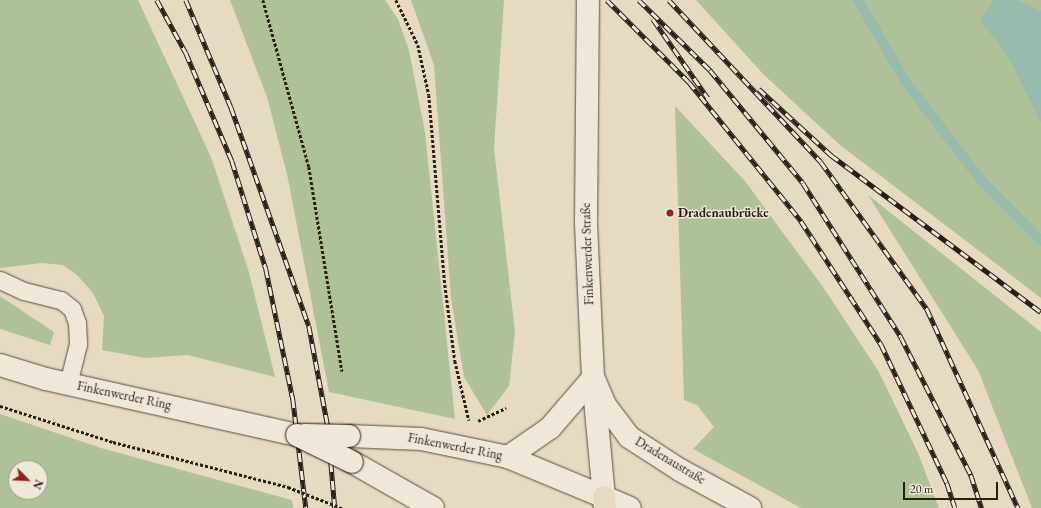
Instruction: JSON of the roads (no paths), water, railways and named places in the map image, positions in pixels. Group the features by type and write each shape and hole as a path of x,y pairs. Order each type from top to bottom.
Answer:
{"main road":[{"name":"Finkenwerder Straße","path":"588,0 586,36 586,222 593,378 605,503"},
{"name":"Finkenwerder Ring","path":"0,365 68,384 249,422 297,435 422,439 508,457 605,503"},
{"path":"508,457 550,428 593,378"},
{"name":"Dradenaustraße","path":"593,378 606,405 629,437 680,470 750,508"},
{"path":"297,435 352,462 433,508"},
{"path":"605,503 630,508"}],"lane":[{"path":"0,280 24,291 60,300 72,309 77,323 78,344 68,384"}],"waterway":[{"path":"858,0 906,82 981,180 1041,241"}],"railway":[{"path":"157,0 186,53 232,161 266,269 293,399 306,508"},
{"path":"186,0 231,107 309,326 328,427 335,508"},
{"path":"607,0 689,82 801,221 881,344 947,483 955,508"},
{"path":"639,0 710,70 803,183 901,337 971,475 982,508"},
{"path":"669,0 821,162 927,309 1018,508"},
{"path":"653,19 708,98"},
{"path":"759,89 831,155 1041,312"}],"place":[{"name":"Dradenaubrücke","path":"670,213"}]}
